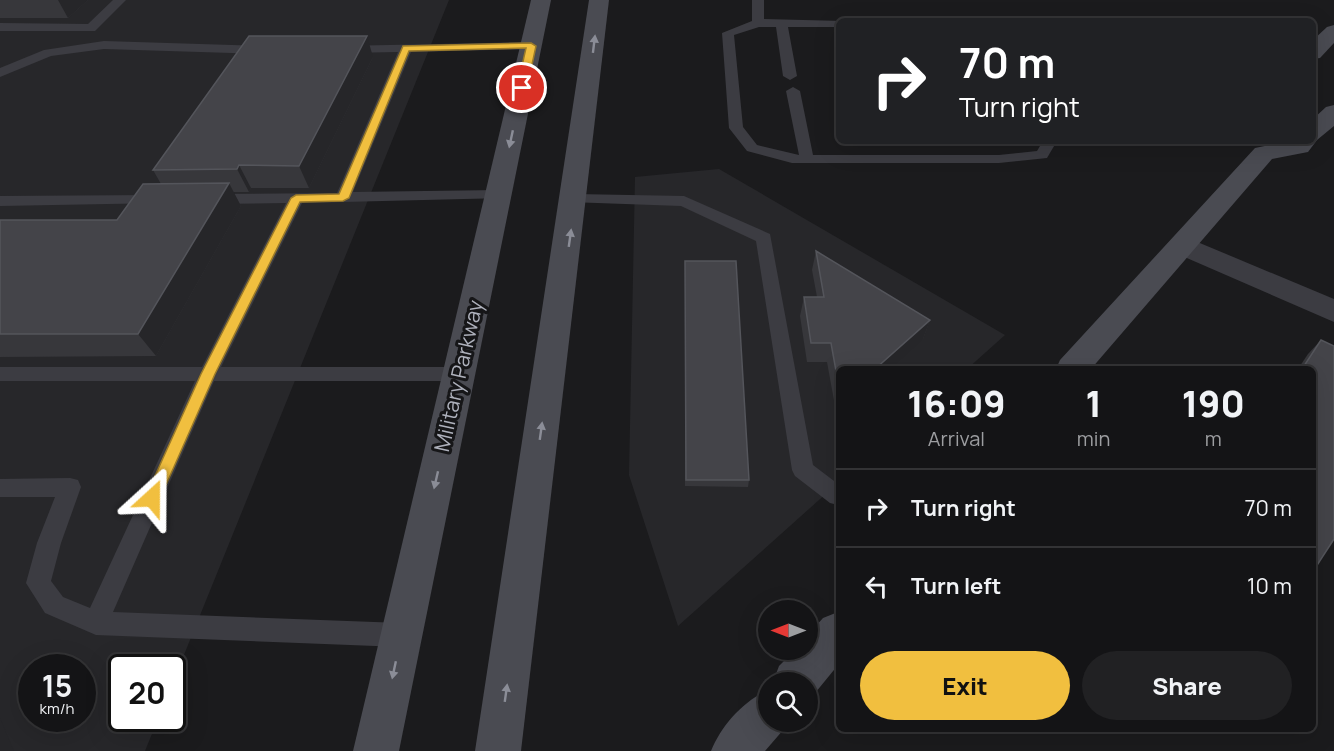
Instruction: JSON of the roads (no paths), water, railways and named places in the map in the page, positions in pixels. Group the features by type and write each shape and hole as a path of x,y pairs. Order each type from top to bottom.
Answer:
{"main road":[{"name":"Military Parkway","path":"376,751 541,0"},
{"path":"498,751 575,200 599,0"},
{"path":"1316,49 1334,31"},
{"path":"1316,130 1334,112"},
{"path":"1075,366 1182,244 1261,147 1299,147 1302,144"},
{"path":"804,672 836,635"},
{"path":"734,751 758,724"}],"street":[{"path":"1182,244 1334,311"}],"lane":[{"path":"0,27 91,28 120,0"},
{"path":"758,0 758,23"},
{"path":"836,23 758,23 728,33 736,128 752,148 792,159 999,159 1042,155 1048,144"},
{"path":"781,23 790,76"},
{"path":"0,73 48,53 104,45 282,50"},
{"path":"327,49 531,46"},
{"path":"343,198 406,48"},
{"path":"793,91 807,159"},
{"path":"202,199 499,195"},
{"path":"96,623 208,374 296,198"},
{"path":"0,201 166,200"},
{"path":"575,200 684,201 764,238 802,470 836,495"},
{"path":"0,374 460,374"},
{"path":"0,488 70,487 49,543 38,583 54,605 96,623 401,635"}]}
